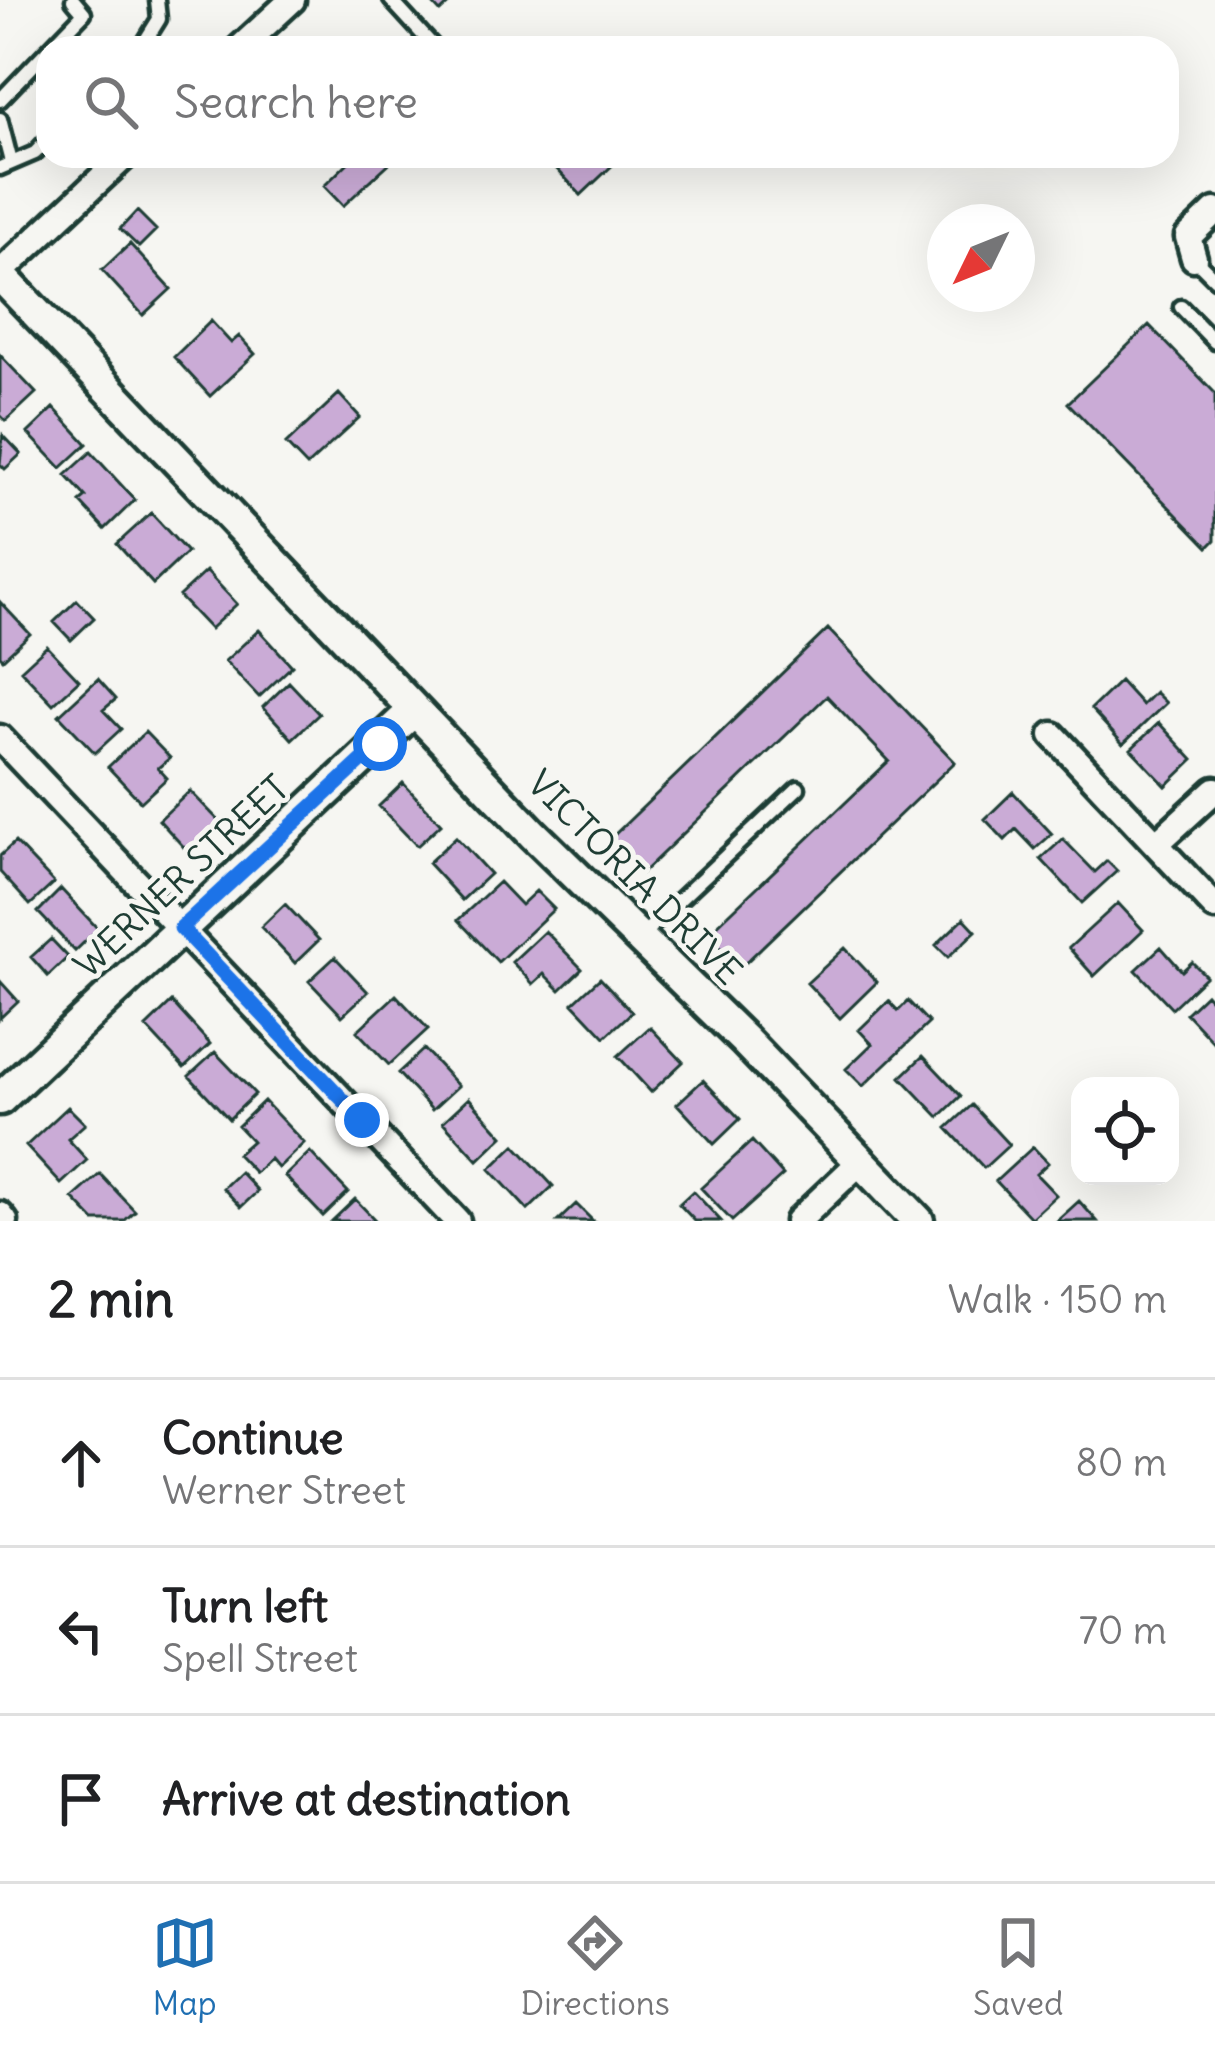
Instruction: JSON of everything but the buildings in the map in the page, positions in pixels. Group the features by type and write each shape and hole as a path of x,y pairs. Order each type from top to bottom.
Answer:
{"street":[{"path":"254,36 292,0"},
{"path":"0,274 112,168"},
{"path":"1194,258 1188,237 1215,211"},
{"name":"VICTORIA DRIVE","path":"0,274 414,710 918,1221"},
{"name":"WERNER STREET","path":"0,1099 414,710"},
{"path":"1053,735 1215,907"},
{"path":"0,738 457,1221"},
{"path":"1156,844 1215,790"},
{"path":"798,1221 861,1161"}],"lane":[{"path":"62,36 84,13 73,0"},
{"path":"148,36 159,19 157,0"},
{"path":"391,0 424,36"},
{"path":"0,100 36,63"},
{"path":"0,119 6,165 36,151"},
{"path":"1194,258 1215,279"},
{"path":"1181,307 1213,336"},
{"path":"640,937 798,788"}],"route":[{"path":"362,1120 181,928 380,744"}]}
